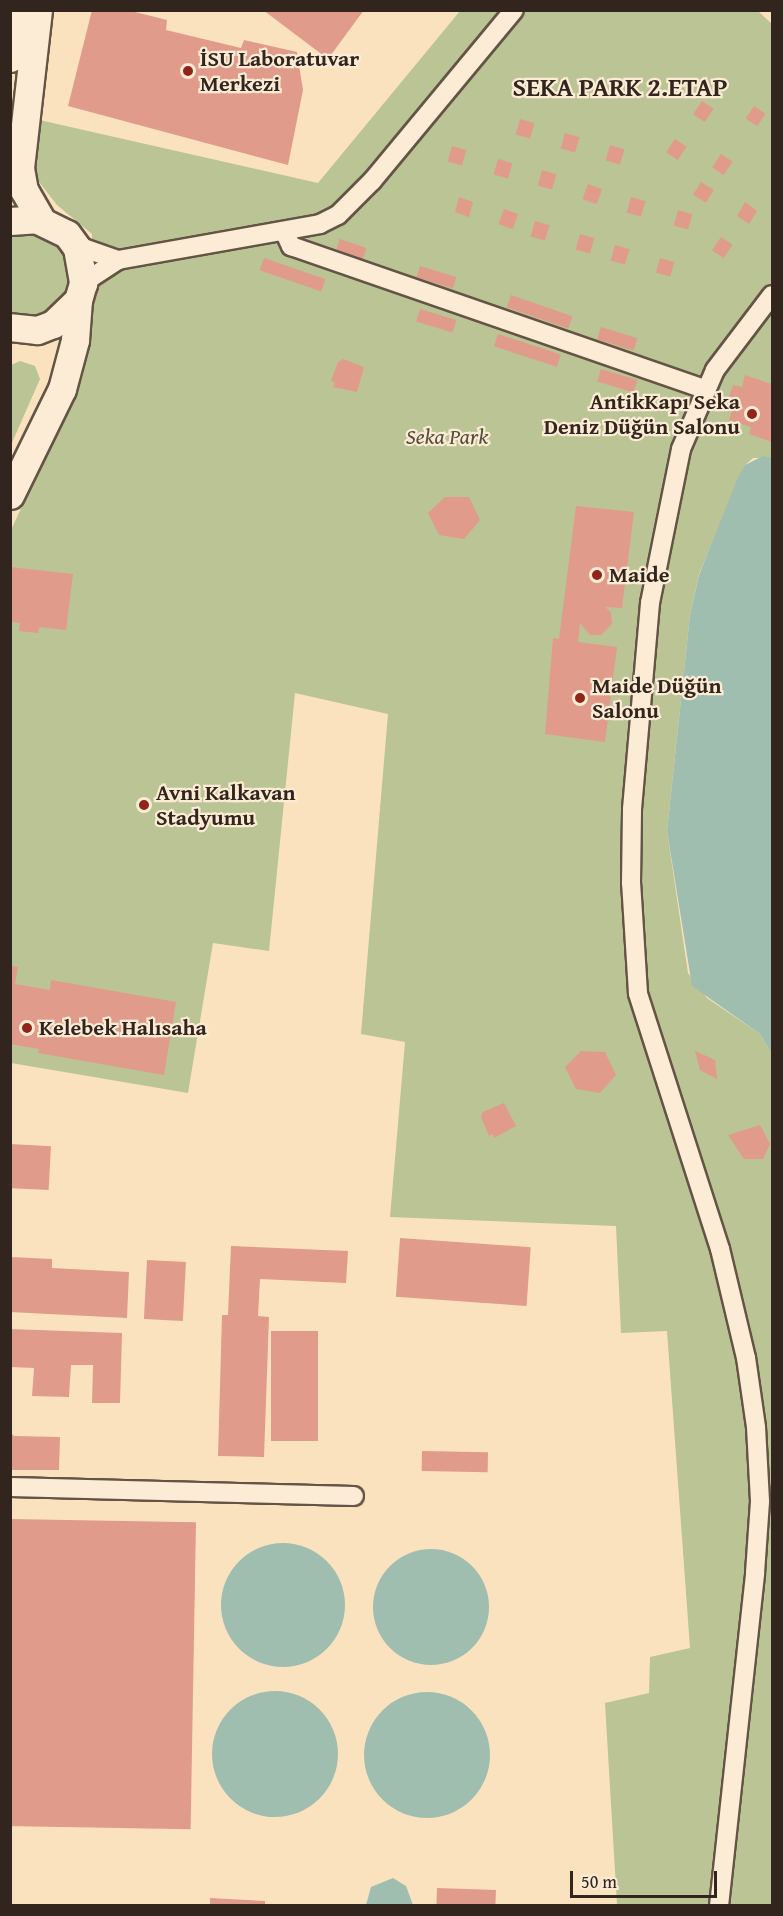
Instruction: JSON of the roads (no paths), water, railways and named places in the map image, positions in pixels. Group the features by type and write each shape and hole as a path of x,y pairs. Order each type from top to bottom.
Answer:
{"main road":[{"path":"10,58 19,10"},
{"path":"38,10 20,168 24,190 41,220"},
{"path":"10,221 41,220 67,234 75,245 83,265 75,340 62,389 10,495"},
{"path":"17,330 53,324 80,291"},
{"path":"17,330 54,352 62,389"}],"street":[{"path":"75,245 118,260 320,224 352,203 514,10"},
{"path":"284,231 291,246 705,389"},
{"path":"80,291 118,260"},
{"path":"719,1905 755,1573 760,1501 756,1427 746,1358 722,1257 638,993 631,883 634,756 650,603 675,470 705,389 724,357 772,295"},
{"path":"10,1486 354,1497"}],"place":[{"name":"İSU Laboratuvar Merkezi","path":"188,71"},
{"name":"AntikKapı Seka Deniz Düğün Salonu","path":"752,414"},
{"name":"Maide","path":"597,575"},
{"name":"Maide Düğün Salonu","path":"580,698"},
{"name":"Avni Kalkavan Stadyumu","path":"144,805"},
{"name":"Kelebek Halısaha","path":"27,1028"}],"district":[{"name":"SEKA PARK 2.ETAP","path":"620,87"}],"park label":[{"name":"Seka Park","path":"447,437"}]}
